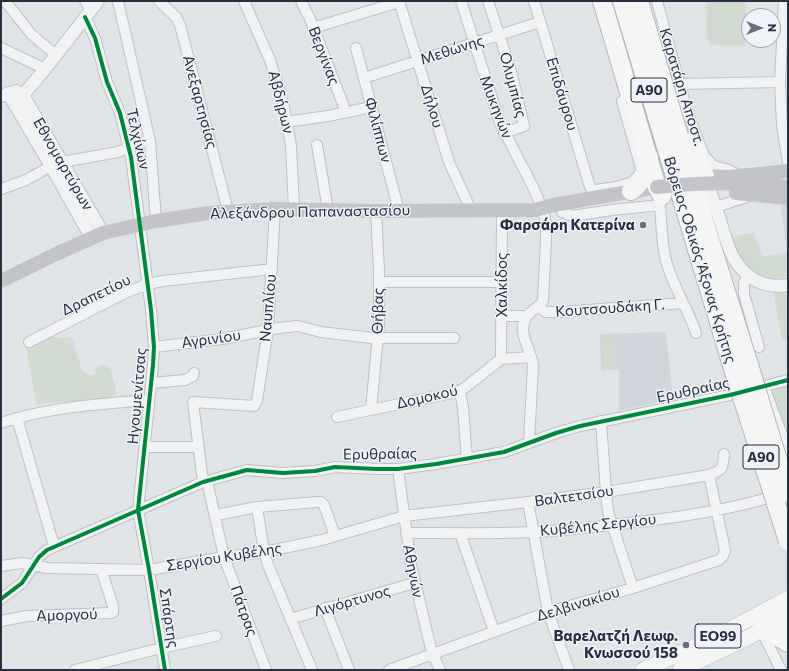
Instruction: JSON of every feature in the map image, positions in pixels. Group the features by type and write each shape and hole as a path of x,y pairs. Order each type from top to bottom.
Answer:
{"highway":[{"path":"602,1 660,196"},
{"name":"Βόρειος Οδικός Άξονας Κρήτης","path":"622,1 742,370 788,492"},
{"name":"Βόρειος Οδικός Άξονας Κρήτης","path":"639,1 668,100 788,541"},
{"path":"668,100 678,112 705,176"},
{"path":"631,191 636,188 645,174 649,156"},
{"path":"787,611 784,624 788,642"},
{"path":"761,630 773,634 788,642"}],"main road":[{"path":"705,176 788,171"},
{"path":"660,196 724,184 761,184 788,187"},
{"name":"Αλεξάνδρου Παπαναστασίου","path":"1,281 97,235 156,221 228,211 294,209 376,211 541,210 562,212 584,204 631,191 660,196"},
{"path":"660,196 734,192 788,198"},
{"name":"Αλεξάνδρου Παπαναστασίου","path":"541,210 660,196"},
{"name":"ΕΟ99","path":"688,664 722,634 788,598"},
{"name":"ΕΟ99","path":"643,670 688,664 761,630 787,611"}],"street":[{"path":"5,1 32,35 56,55"},
{"path":"118,1 150,141 156,221"},
{"name":"Ανεξαρτησίας","path":"159,1 173,13 180,24 228,211"},
{"name":"Αβδήρων","path":"244,1 270,60 283,102 291,145 294,209"},
{"name":"Βεργίνας","path":"301,1 346,112"},
{"name":"Μυκηνών","path":"461,1 496,114 504,133 533,187 541,210 546,235 544,289 542,302 538,307"},
{"name":"Ολυμπίας","path":"488,1 511,71 524,126 504,133"},
{"name":"Επιδάυρου","path":"534,1 590,187 597,190 629,183 636,179 641,170 595,1"},
{"name":"Καρατάρη Αποστ.","path":"657,1 671,56 691,122 705,158 714,166 726,169 739,175"},
{"path":"784,1 780,82 782,125 788,163"},
{"path":"313,28 399,2"},
{"name":"Δήλου","path":"399,2 449,162 470,210"},
{"name":"Εθνομαρτύρων","path":"90,7 45,69 13,96 57,164 97,235"},
{"name":"Τελχίνων","path":"90,7 95,38 105,75 120,113 130,148 140,224"},
{"name":"Μεθώνης","path":"364,78 540,22"},
{"path":"1,48 45,69"},
{"name":"Φιλίππων","path":"356,48 400,211"},
{"path":"680,84 780,82"},
{"path":"286,122 372,107"},
{"path":"1,189 26,180 57,164 113,154 139,143 150,141"},
{"path":"317,144 328,210"},
{"path":"705,176 732,257 740,268 748,276 758,282 769,285 788,285"},
{"path":"716,207 763,191 788,187"},
{"path":"660,196 663,246 666,262 675,287 684,303 696,333"},
{"name":"Αλεξάνδρου Παπαναστασίου","path":"562,212 572,216 612,210 660,196"},
{"name":"Ναυπλίου","path":"254,406 257,401 268,329 275,209"},
{"name":"Χαλκίδος","path":"501,359 502,210"},
{"name":"Θήβας","path":"371,410 378,338 379,282 376,211"},
{"name":"Ηγουμενίτσας","path":"140,224 154,347 138,510 149,570"},
{"name":"Δραπετίου","path":"29,342 128,292 148,284 272,269"},
{"path":"748,276 744,284 744,294 759,347"},
{"path":"379,282 502,282"},
{"name":"Κουτσουδάκη Γ.","path":"538,307 546,312 560,312 684,303"},
{"path":"529,443 534,365 532,357 525,344 524,325 527,316 538,307"},
{"path":"502,316 527,316"},
{"name":"Αγρινίου","path":"154,347 222,339 268,329 298,326 321,332 378,338 454,338"},
{"path":"501,359 532,357"},
{"name":"Δομοκού","path":"337,417 460,391 501,359"},
{"path":"151,383 185,380 193,376 194,373"},
{"name":"Ερυθραίας","path":"1,599 22,583 42,553 54,546 205,481 247,470 283,473 315,471 335,467 377,470 398,469 467,459 504,452 568,428 764,387 788,380"},
{"path":"764,387 788,451"},
{"path":"460,391 464,415 467,459"},
{"path":"1,423 17,418 57,410 149,400"},
{"name":"Πάτρας","path":"254,406 193,402 198,447 205,481 216,515 224,557 266,670"},
{"path":"17,418 54,546"},
{"path":"601,421 606,492 611,525 633,588"},
{"path":"144,447 198,447"},
{"name":"Βαλτετσίου","path":"407,516 606,492 709,475 720,471 723,468 724,454"},
{"name":"Αθηνών","path":"398,469 407,516 406,534 414,583 432,653 440,670"},
{"path":"709,475 717,510"},
{"name":"Κυβέλης Σεργίου","path":"406,534 533,532 611,525 717,510 758,501 788,492"},
{"path":"216,515 257,507 320,502 324,505 335,536"},
{"path":"528,502 548,612 569,670"},
{"path":"257,507 264,552 275,585 312,670"},
{"name":"Δελβινακίου","path":"389,670 432,653 548,612 633,588 719,560 723,556 724,550 717,510"},
{"name":"Σεργίου Κυβέλης","path":"1,566 22,563 47,568 149,570 224,557 264,552 322,540 407,516"},
{"path":"460,533 494,631"},
{"name":"Αμοργού","path":"1,621 27,616 113,612 113,606 101,569"},
{"name":"Σπάρτης","path":"149,570 165,670"},
{"name":"Λιγόρτυνος","path":"290,618 414,583"},
{"path":"325,608 349,670"},
{"path":"761,630 780,670"},
{"path":"75,670 161,648 216,636"}],"shaded area":[{"path":"707,1 746,1 746,8 741,8 741,46 709,45 709,39 706,39"},
{"path":"780,199 788,201 788,263 787,252"},
{"path":"754,232 762,257 787,252 788,276 766,278 751,272 747,268 729,238"},
{"path":"788,288 788,339 782,340 773,289"},
{"path":"666,332 673,400 619,410 619,369 601,371 600,334"},
{"path":"52,336 57,338 72,337 81,368 88,375 94,375 98,367 102,365 110,367 116,394 110,398 37,404 26,348"},
{"path":"617,338 618,368 603,369 602,339"},
{"path":"788,384 788,437 769,390"}],"cycle path":[{"path":"85,17 95,38 107,82 120,113 131,157 151,310 154,347 153,365 138,510 165,670"},
{"path":"1,599 22,583 39,557 47,550 203,482 247,470 283,473 315,471 335,467 398,469 436,464 504,452 580,426 730,395 788,380"}],"place":[{"name":"Φαρσάρη Κατερίνα","path":"643,225"},
{"name":"Βαρελατζή Λεωφ. Κνωσσού 158","path":"686,645"}]}
